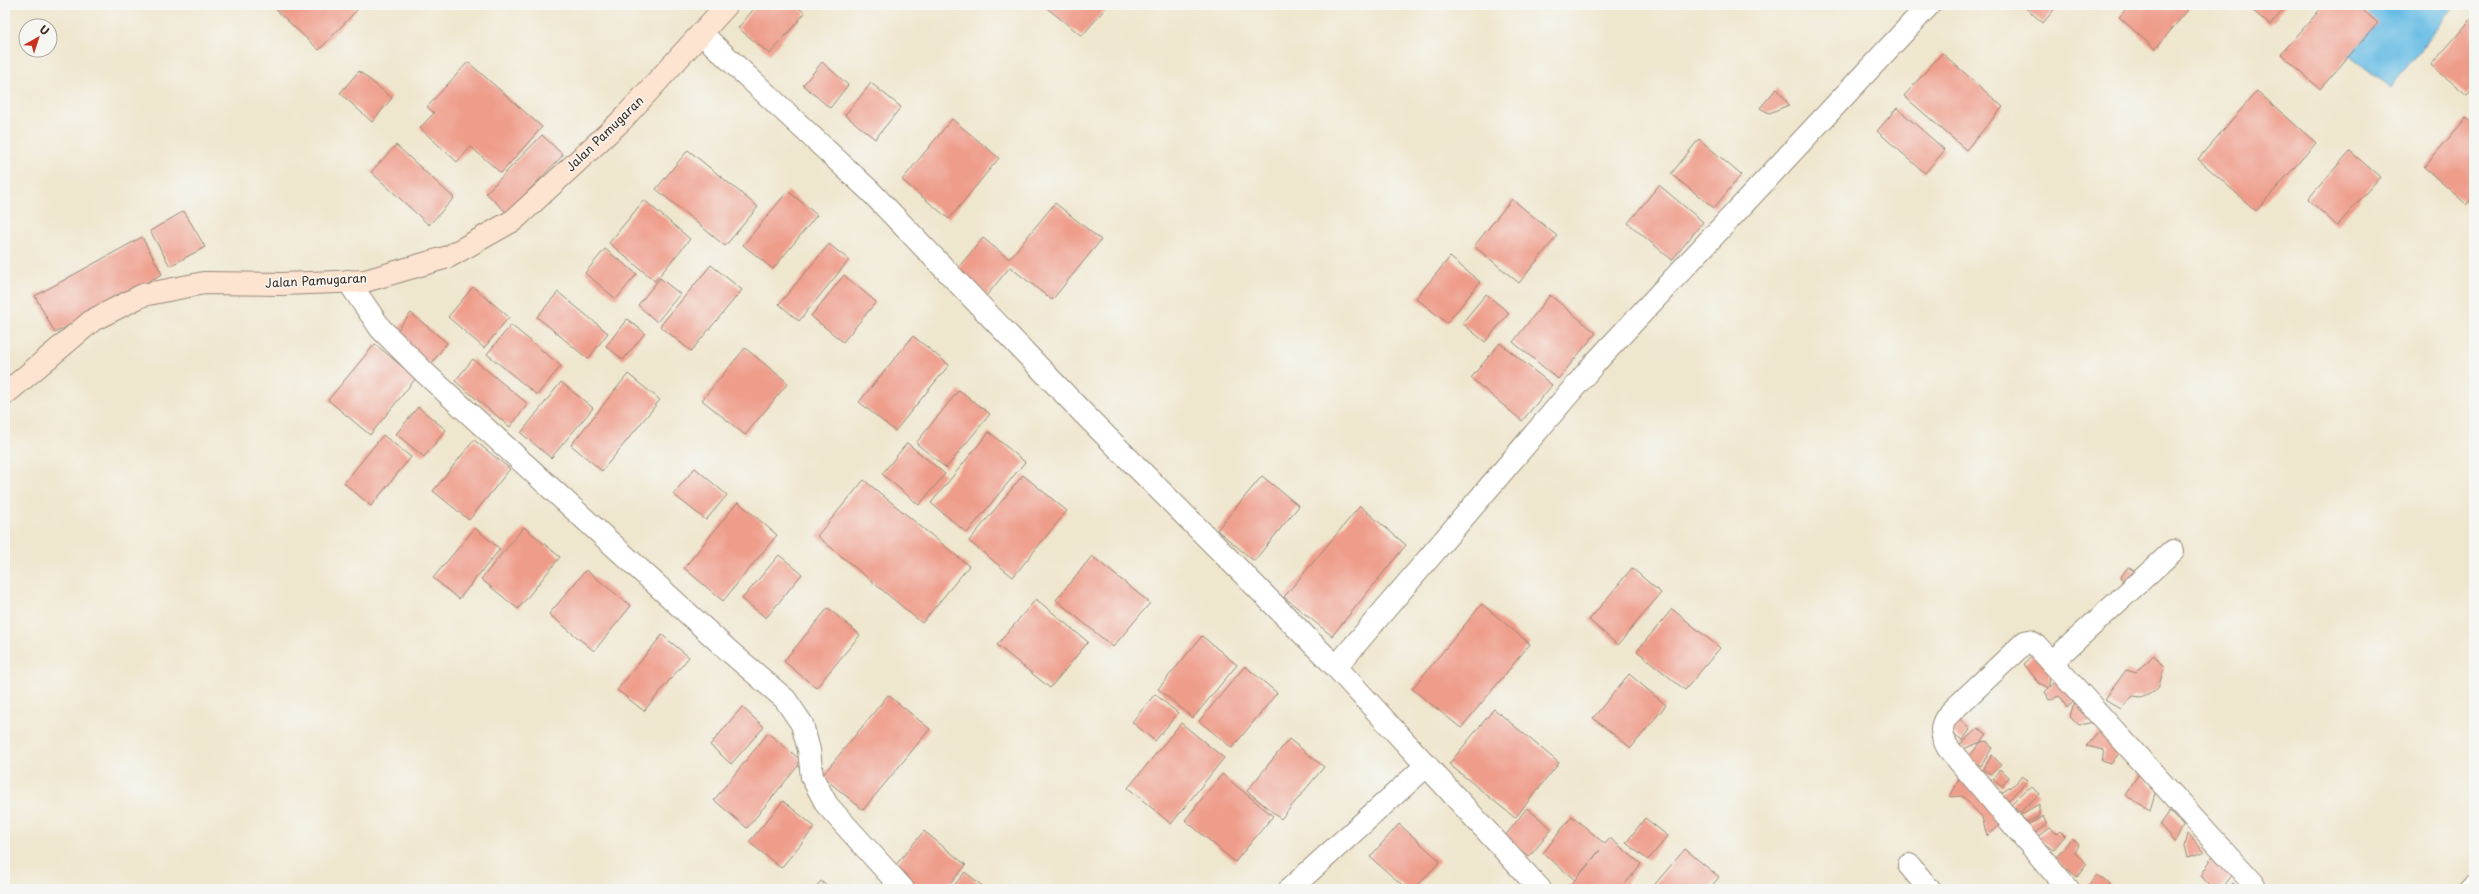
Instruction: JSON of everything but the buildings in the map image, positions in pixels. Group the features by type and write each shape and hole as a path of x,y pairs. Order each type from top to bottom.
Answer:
{"street":[{"name":"Jalan Pamugaran","path":"5,394 93,320 143,295 204,283 281,284 365,281 448,257 514,220 621,121 727,5"},
{"path":"1336,667 1595,363 1929,5"},
{"path":"702,34 870,191 1078,408 1336,667 1540,889"},
{"path":"348,281 381,329 425,373 730,652 785,699 802,724 809,750 812,777 826,805 903,889"},
{"path":"2052,662 2173,551"},
{"path":"2068,889 1948,748 1941,730 1945,717 2025,642 2029,641 2036,645 2052,662 2253,883 2256,889"},
{"path":"1290,889 1427,765"},
{"path":"1909,865 1929,889"},
{"path":"2471,889 2474,886"}],"water":[{"path":"2376,5 2455,5 2391,87 2341,50"}]}
